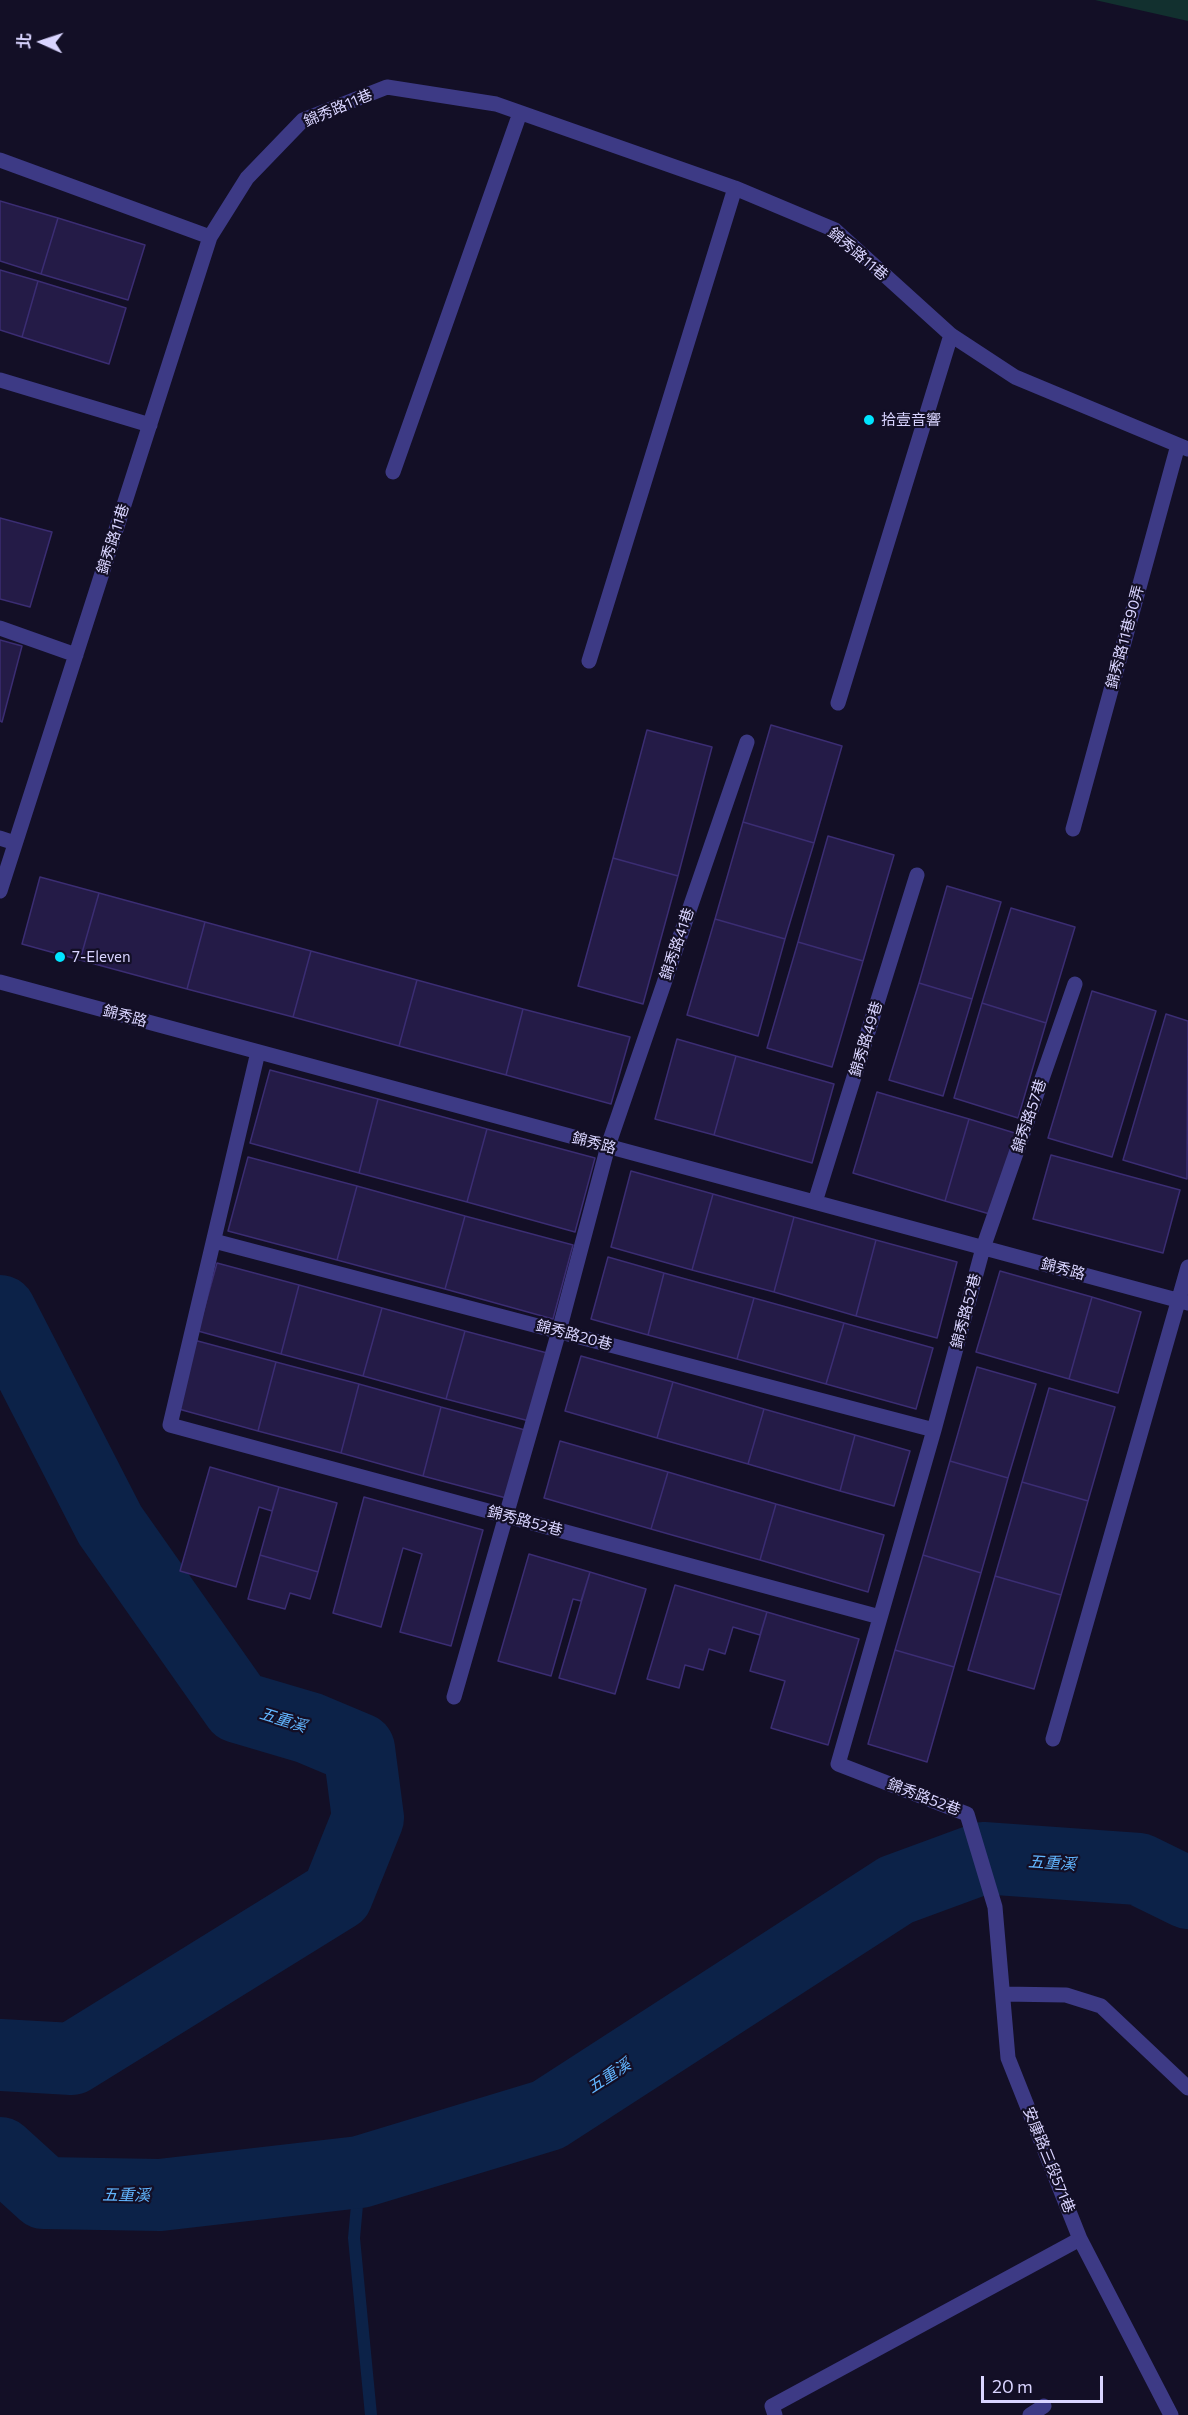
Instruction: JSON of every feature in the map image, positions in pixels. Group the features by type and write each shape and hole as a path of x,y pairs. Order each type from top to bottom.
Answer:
{"street":[{"name":"錦秀路11巷","path":"0,891 210,237 247,177 303,120 387,87 496,104 735,188 835,230 951,335 1015,377 1183,447"},
{"path":"393,472 520,113"},
{"path":"0,160 210,237"},
{"path":"589,662 735,188"},
{"path":"838,703 951,335"},
{"path":"0,380 150,425"},
{"name":"錦秀路11巷90弄","path":"1073,829 1183,447"},
{"path":"0,628 76,655"},
{"name":"錦秀路41巷","path":"454,1697 559,1331 608,1146 747,742"},
{"path":"0,838 15,843"},
{"name":"錦秀路49巷","path":"815,1202 917,875"},
{"name":"錦秀路","path":"0,982 1183,1301"},
{"name":"錦秀路57巷","path":"983,1248 1075,984"},
{"path":"214,1241 258,1052"},
{"name":"錦秀路52巷","path":"214,1241 170,1425 880,1617"},
{"name":"錦秀路20巷","path":"214,1241 934,1430"},
{"name":"錦秀路52巷","path":"973,1831 967,1814 838,1764 934,1430 983,1248"},
{"path":"1053,1739 1183,1301 1188,1267"},
{"name":"安康路三段571巷","path":"973,1831 995,1907 1008,2058 1080,2239 1171,2415"},
{"path":"1003,1994 1066,1995 1101,2006 1188,2088"},
{"path":"775,2415 772,2406 1080,2239"},
{"path":"1030,2415 1044,2406"}],"green space":[{"path":"1095,0 1188,0 1188,21"}],"building":[{"path":"0,201 58,218 41,274 0,261"},
{"path":"58,218 145,245 128,300 41,274"},
{"path":"0,270 38,281 22,337 0,330"},
{"path":"38,281 126,308 109,364 22,337"},
{"path":"0,518 52,532 30,607 0,599"},
{"path":"0,640 22,646 2,722 0,721"},
{"path":"771,725 842,746 814,843 743,822"},
{"path":"647,730 712,747 678,876 613,858"},
{"path":"743,822 814,843 785,939 715,919"},
{"path":"828,836 894,855 863,961 798,942"},
{"path":"613,858 678,876 643,1004 578,986"},
{"path":"40,877 99,893 80,960 22,944"},
{"path":"947,886 1001,902 972,999 919,983"},
{"path":"99,893 205,922 187,989 80,960"},
{"path":"1011,908 1075,927 1046,1023 982,1003"},
{"path":"715,919 785,939 758,1036 687,1015"},
{"path":"205,922 311,951 293,1017 187,989"},
{"path":"798,942 863,961 832,1067 767,1048"},
{"path":"311,951 417,980 399,1046 293,1017"},
{"path":"417,980 523,1009 506,1075 399,1046"},
{"path":"919,983 972,999 943,1096 889,1080"},
{"path":"1092,991 1156,1011 1112,1157 1048,1138"},
{"path":"982,1003 1046,1023 1018,1118 954,1098"},
{"path":"523,1009 630,1037 611,1104 506,1075"},
{"path":"1166,1014 1188,1021 1187,1179 1123,1160"},
{"path":"677,1039 736,1056 714,1135 655,1119"},
{"path":"736,1056 834,1084 812,1163 714,1135"},
{"path":"270,1070 378,1099 359,1173 250,1143"},
{"path":"877,1092 969,1119 945,1201 853,1173"},
{"path":"378,1099 487,1129 467,1202 359,1173"},
{"path":"969,1119 1018,1134 993,1215 945,1201"},
{"path":"487,1129 595,1158 575,1232 467,1202"},
{"path":"1051,1155 1180,1190 1163,1253 1033,1219"},
{"path":"248,1157 357,1186 337,1260 228,1231"},
{"path":"631,1171 713,1194 692,1270 611,1247"},
{"path":"357,1186 465,1216 445,1289 337,1260"},
{"path":"713,1194 794,1217 774,1292 692,1270"},
{"path":"465,1216 573,1245 553,1319 445,1289"},
{"path":"794,1217 876,1240 856,1316 774,1292"},
{"path":"876,1240 957,1262 937,1338 856,1316"},
{"path":"608,1257 664,1273 648,1335 591,1319"},
{"path":"217,1263 299,1285 281,1354 198,1331"},
{"path":"1000,1271 1092,1297 1069,1379 976,1352"},
{"path":"664,1273 754,1298 737,1359 648,1335"},
{"path":"299,1285 382,1308 363,1376 281,1354"},
{"path":"1092,1297 1141,1312 1118,1393 1069,1379"},
{"path":"754,1298 844,1323 826,1384 737,1359"},
{"path":"382,1308 465,1331 446,1399 363,1376"},
{"path":"844,1323 933,1348 916,1409 826,1384"},
{"path":"465,1331 547,1353 529,1421 446,1399"},
{"path":"194,1340 276,1362 258,1431 175,1408"},
{"path":"581,1356 673,1382 657,1438 565,1411"},
{"path":"276,1362 359,1384 341,1453 258,1431"},
{"path":"977,1367 1036,1384 1008,1478 950,1461"},
{"path":"673,1382 764,1409 748,1464 657,1438"},
{"path":"359,1384 441,1407 423,1476 341,1453"},
{"path":"1049,1388 1115,1407 1088,1501 1022,1482"},
{"path":"441,1407 525,1430 506,1498 423,1476"},
{"path":"764,1409 855,1435 840,1491 748,1464"},
{"path":"855,1435 910,1451 894,1506 840,1491"},
{"path":"560,1441 668,1472 651,1529 544,1498"},
{"path":"950,1461 1008,1478 981,1573 923,1555"},
{"path":"210,1467 279,1487 272,1511 259,1507 236,1587 180,1571"},
{"path":"668,1472 776,1504 760,1560 651,1529"},
{"path":"1022,1482 1088,1501 1061,1595 995,1576"},
{"path":"279,1487 337,1503 318,1572 260,1555"},
{"path":"364,1497 483,1530 451,1646 400,1632 422,1554 403,1548 381,1627 333,1613"},
{"path":"776,1504 884,1535 868,1592 760,1560"},
{"path":"529,1554 590,1572 581,1601 573,1599 551,1676 498,1661"},
{"path":"260,1555 318,1572 310,1599 290,1593 285,1609 248,1599"},
{"path":"923,1555 981,1573 954,1667 895,1650"},
{"path":"590,1572 646,1589 615,1694 559,1678"},
{"path":"995,1576 1061,1595 1034,1689 968,1670"},
{"path":"675,1585 767,1612 760,1635 733,1627 725,1654 709,1649 703,1670 685,1665 679,1688 647,1679"},
{"path":"767,1612 859,1639 828,1745 771,1728 785,1681 750,1671"},
{"path":"895,1650 954,1667 927,1762 868,1744"}],"waterway":[{"name":"五重溪","path":"0,1311 110,1525 238,1707 309,1728 359,1749 368,1818 337,1895 72,2059 0,2055"},
{"name":"五重溪","path":"0,2153 44,2193 160,2195 360,2172 548,2115 896,1890 983,1858 1139,1869 1188,1893"},
{"path":"360,2172 354,2238 371,2415"}],"place":[{"name":"拾壹音響","path":"869,420"},
{"name":"7-Eleven","path":"60,957"}]}
